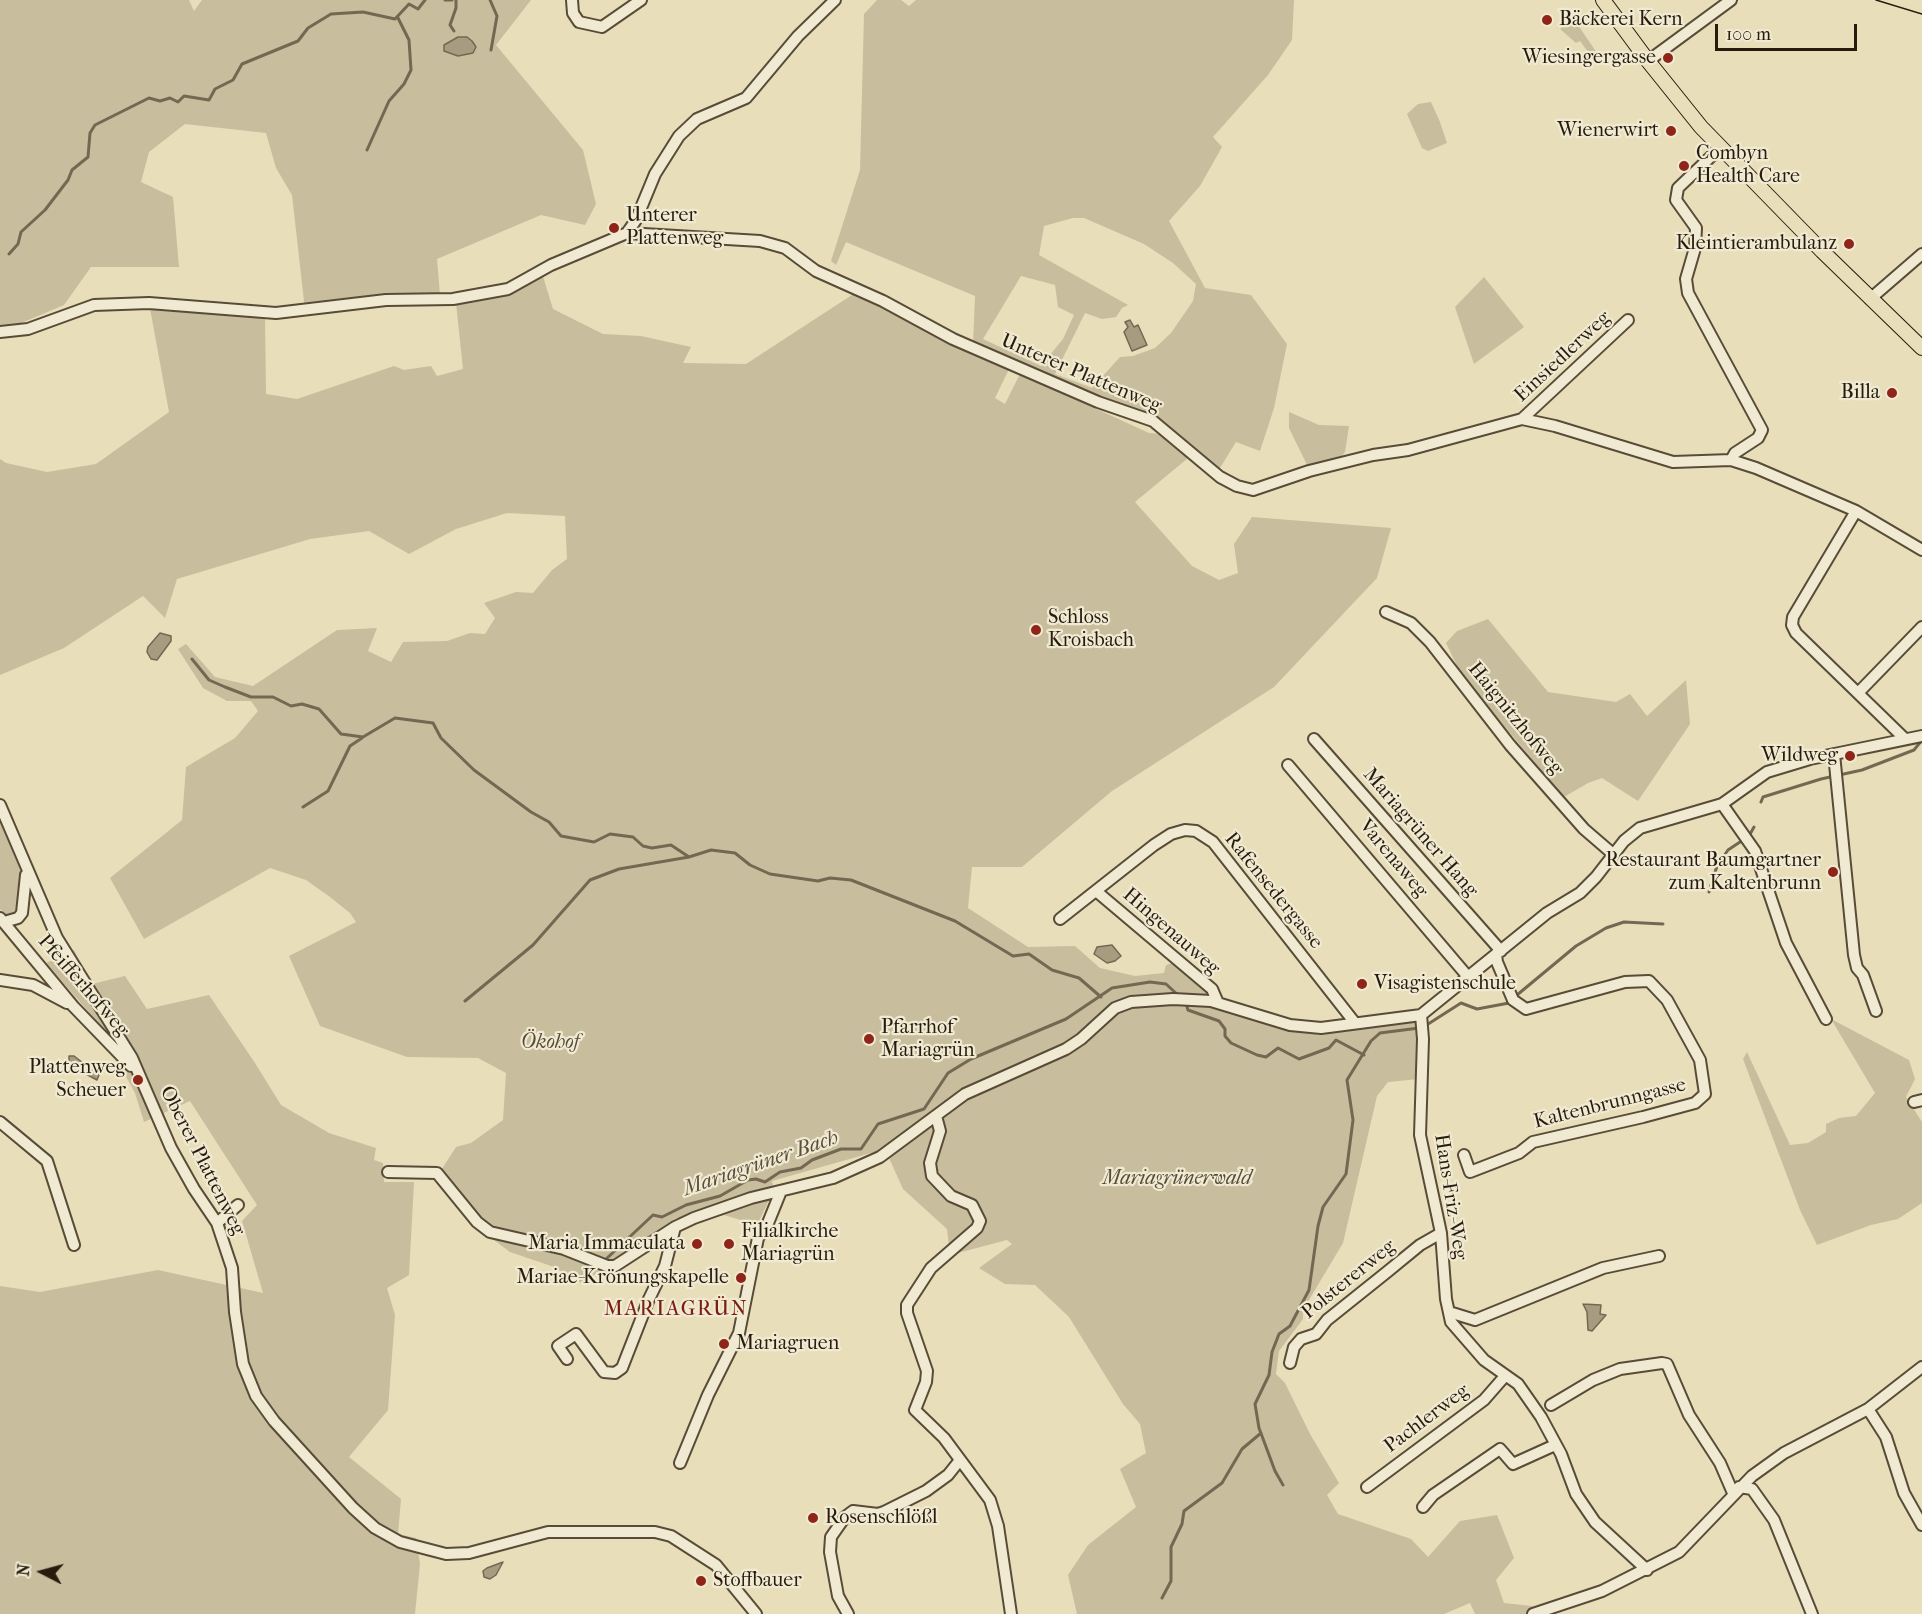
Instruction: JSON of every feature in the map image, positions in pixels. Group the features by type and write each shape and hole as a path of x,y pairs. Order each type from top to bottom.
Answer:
{"main road":[{"path":"1603,0 1648,61 1721,147 1870,299 1922,348"}],"street":[{"path":"572,0 573,13 579,22 602,27 641,0"},
{"path":"627,233 636,220 655,174 679,136 697,119 746,98 798,36 835,0"},
{"path":"1648,61 1731,0"},
{"path":"1721,147 1678,188 1676,200 1696,228 1697,235 1686,279 1688,293 1762,430 1758,438 1735,453 1731,460"},
{"name":"Unterer Plattenweg","path":"0,332 28,329 94,305 149,303 276,313 386,300 453,299 508,289 551,265 627,233 760,241 785,248 816,271 883,302 953,339 1098,402 1152,422 1220,477 1253,490 1309,471 1373,455 1408,450 1522,419 1555,426 1673,462 1731,460 1756,468 1856,511 1922,550"},
{"path":"1870,299 1922,254"},
{"name":"Einsiedlerweg","path":"1522,419 1628,320"},
{"path":"1856,511 1793,617 1792,625 1796,633 1905,739"},
{"name":"Haignitzhofweg","path":"1386,612 1411,623 1430,642 1523,760 1584,829 1613,854"},
{"path":"1858,693 1922,627"},
{"path":"388,1172 437,1173 477,1222 490,1232 564,1249 607,1266 615,1266 675,1227 728,1205 833,1178 870,1162 965,1094 1066,1049 1115,1008 1131,1002 1173,999 1218,1003 1304,1027 1321,1028 1355,1023 1422,1022 1498,952 1547,913 1580,893 1596,877 1613,854 1640,828 1722,804 1767,772 1834,754 1920,736"},
{"name":"Mariagrüner Hang","path":"1314,739 1498,952"},
{"path":"1834,754 1854,955 1857,968 1863,975 1876,1011"},
{"name":"Varenaweg","path":"1288,765 1469,978"},
{"path":"1722,804 1755,851 1786,943 1826,1019"},
{"name":"Oberer Plattenweg","path":"0,805 57,938 138,1072 171,1148 194,1189 217,1223 232,1268 234,1312 243,1364 256,1396 274,1422 353,1508 375,1528 410,1545 446,1554 461,1555 548,1532 655,1532 678,1539 716,1565 756,1614"},
{"name":"Rafensedergasse","path":"1060,919 1171,834 1185,830 1196,831 1213,842 1355,1023"},
{"name":"Pfeifferhofweg","path":"2,920 18,918 25,907 26,867"},
{"name":"Hingenauweg","path":"1096,891 1212,989 1218,1003"},
{"name":"Pfeifferhofweg","path":"2,920 73,1006 138,1072"},
{"name":"Kaltenbrunngasse","path":"1464,1155 1470,1172 1519,1153 1526,1145 1695,1103 1705,1094 1700,1060 1667,1000 1649,981 1625,982 1526,1009 1513,1000 1497,962 1498,952"},
{"path":"0,980 33,986 73,1006"},
{"name":"Hans-Friz-Weg","path":"1422,1022 1420,1135 1441,1233 1451,1322 1465,1340 1505,1376 1518,1384 1541,1416 1576,1494 1595,1522 1647,1570"},
{"path":"936,1116 940,1131 930,1163 932,1176 951,1196 972,1205 980,1221 977,1228 931,1268 920,1282 908,1305 907,1313 927,1371 926,1382 915,1410 944,1438 990,1500 998,1526 1011,1614"},
{"path":"0,1122 47,1161 74,1245"},
{"path":"680,1463 708,1395 739,1333 758,1238 768,1223 781,1191"},
{"path":"217,1223 238,1205"},
{"path":"567,1359 558,1346 576,1334 604,1372 615,1373 622,1368 649,1299 665,1266 675,1227"},
{"name":"Polstererweg","path":"1290,1363 1294,1347 1300,1339 1316,1334 1327,1320 1420,1245 1441,1233"},
{"path":"1449,1312 1475,1320 1603,1268 1659,1256"},
{"path":"1551,1406 1593,1380 1620,1369 1653,1363 1667,1364 1689,1415 1736,1490"},
{"path":"1533,1614 1602,1591 1679,1552 1736,1490 1784,1453 1868,1409 1922,1367"},
{"name":"Pachlerweg","path":"1366,1487 1484,1400 1505,1376"},
{"path":"1868,1409 1886,1437 1904,1493 1922,1525"},
{"path":"1423,1507 1433,1495 1500,1449 1513,1464 1555,1445"},
{"path":"848,1614 838,1596 831,1552 831,1537 845,1517 853,1511 878,1514 884,1512 926,1491 948,1475 960,1460"},
{"path":"1736,1490 1752,1489 1774,1520 1812,1614"}],"green space":[{"path":"0,0 189,0 194,11 202,0 531,0 496,45 583,150 596,204 585,225 541,215 437,259 440,295 487,293 541,270 553,309 603,334 641,336 691,347 683,363 746,364 855,293 1009,369 995,398 1005,404 1020,374 1149,433 1173,435 1164,423 1084,393 973,345 975,296 846,242 836,265 831,261 860,170 864,14 877,0 901,0 909,6 916,0 1294,0 1292,40 1268,75 1213,137 1222,147 1200,186 1169,221 1205,288 1251,295 1287,344 1274,408 1260,451 1236,442 1218,471 1194,453 1135,502 1192,566 1219,580 1238,573 1234,544 1252,517 1391,528 1377,578 1274,687 1112,791 1022,867 972,867 968,908 1028,947 1075,946 1100,968 1135,976 1164,973 1166,965 1175,962 1203,987 1219,1009 1291,1031 1321,1035 1363,1026 1418,1021 1419,1079 1388,1082 1377,1096 1343,1243 1303,1310 1303,1319 1279,1351 1276,1374 1285,1383 1310,1434 1339,1483 1327,1495 1338,1514 1411,1539 1428,1557 1460,1521 1497,1515 1514,1558 1496,1580 1504,1603 1532,1606 1539,1614 1475,1614 1470,1603 1444,1614 1077,1614 1068,1575 1088,1545 1136,1507 1120,1469 1146,1453 1140,1424 1123,1404 1069,1317 1035,1285 1005,1284 979,1268 1012,1244 1007,1240 950,1255 947,1229 903,1189 885,1149 772,1181 774,1190 757,1225 724,1215 701,1221 676,1218 620,1255 583,1284 554,1267 510,1252 470,1222 440,1172 456,1147 471,1143 503,1120 506,1073 478,1058 407,1057 320,1026 289,956 356,922 350,913 306,880 270,868 144,939 110,878 182,820 186,767 235,738 258,711 251,701 227,701 203,688 178,649 186,644 215,677 253,686 337,630 377,628 368,651 391,662 403,642 447,641 470,633 485,634 495,618 484,603 516,592 533,593 552,570 567,559 565,516 507,513 456,529 409,554 369,531 310,539 177,579 165,618 143,596 64,648 0,675 0,459 6,463 47,472 96,464 169,412 149,303 265,318 266,394 297,399 394,366 404,370 431,366 437,376 463,369 456,303 453,299 305,310 292,195 276,168 266,133 185,124 149,152 141,182 173,197 179,267 91,267 64,305 0,332","holes":["458,37 473,53 458,56 444,51 444,45","1073,218 1084,218 1144,244 1173,263 1196,284 1193,301 1171,333 1155,348 1133,356 1120,357 1092,388 1055,374 1085,313 1102,319 1116,317 1122,308 1128,305 1039,255 1044,226","1021,276 1055,285 1058,307 1074,315 1063,339 1041,366 983,339"]},
{"path":"1575,17 1581,18 1580,28 1599,56 1593,59 1580,41 1576,43 1560,29"},
{"path":"1431,102 1447,143 1428,151 1422,148 1407,114 1418,104"},
{"path":"1484,277 1524,327 1474,364 1455,307"},
{"path":"1289,412 1319,425 1349,426 1345,452 1342,456 1345,460 1308,467 1289,428"},
{"path":"1488,619 1548,692 1616,702 1630,694 1647,716 1686,680 1690,724 1638,801 1602,778 1564,797 1462,676 1446,643 1457,631"},
{"path":"0,816 16,848 22,871 23,889 19,909 7,916 0,909"},
{"path":"74,950 92,984 125,976 147,1009 209,995 281,1105 329,1133 376,1148 374,1160 383,1163 384,1182 414,1182 409,1275 387,1288 395,1315 388,1410 349,1457 401,1499 398,1534 416,1538 420,1564 415,1614 0,1614 0,1286 40,1292 158,1270 263,1293 242,1221 257,1205 190,1101 144,1122 135,1093 94,1018 46,963"},
{"path":"1831,1019 1909,1060 1915,1079 1906,1097 1922,1122 1922,1203 1898,1219 1871,1225 1817,1245 1800,1210 1743,1059 1747,1052 1790,1145 1808,1143 1826,1132 1826,1124 1839,1118 1856,1116 1875,1093"}],"shaded area":[{"path":"458,37 467,37 472,41 476,47 473,53 458,56 444,51 444,45"},
{"path":"1130,320 1134,327 1138,325 1147,345 1132,351 1124,332 1128,327 1125,322"},
{"path":"160,633 171,636 171,641 157,660 151,659 147,652 148,647"},
{"path":"1112,945 1121,956 1115,961 1107,963 1094,954 1097,947"},
{"path":"69,1056 74,1056 99,1075 97,1080 69,1065"},
{"path":"1583,1304 1601,1305 1600,1314 1606,1315 1592,1331 1588,1330 1587,1312"},
{"path":"503,1562 496,1575 490,1579 484,1577 483,1571"}],"waterway":[{"path":"9,254 18,244 21,232 45,210 68,180 72,170 88,157 90,133 95,125 149,98 160,101 170,98 178,102 184,96 209,100 215,89 233,80 242,64 298,41 308,28 331,14 363,12 395,19 409,4 418,9 425,0"},
{"path":"445,0 452,0"},
{"path":"454,31 450,25 456,8 456,0"},
{"path":"490,0 497,16 491,50"},
{"path":"367,150 389,101 404,84 411,70 409,40 398,18"},
{"path":"192,659 209,680 225,687 251,697 273,697 291,706 302,704 319,709 341,734 363,737 395,718 433,723 441,738 474,770 531,812 549,822 561,836 594,842 610,834 633,837 643,846 652,848 671,845 689,857 711,850 735,853 750,865 770,874 818,881 830,878 851,880 955,921 1013,956 1029,954 1052,970 1079,978 1101,997"},
{"path":"303,807 328,791 350,746 362,738"},
{"name":"Mariagrüner Bach","path":"1761,802 1763,797 1821,779 1862,770 1914,750 1922,740"},
{"name":"Mariagrüner Bach","path":"1709,892 1717,866 1728,850 1749,836 1754,827"},
{"path":"465,1001 533,945 590,880 619,869 689,857"},
{"name":"Mariagrüner Bach","path":"1517,995 1576,946 1606,928 1624,922 1663,924"},
{"name":"Mariagrüner Bach","path":"605,1260 653,1215 662,1217 686,1205 720,1196 748,1180 756,1179 765,1182 780,1172 801,1168 812,1160 841,1149 861,1149 878,1124 924,1109 948,1073 971,1059 1066,1019 1112,988 1150,982 1166,984 1179,996"},
{"name":"Mariagrüner Bach","path":"1186,1003 1188,1010 1219,1021 1225,1029 1225,1036 1231,1043 1257,1055 1266,1057 1278,1048 1299,1059 1329,1048 1336,1040 1364,1055"},
{"name":"Mariagrüner Bach","path":"1425,1026 1461,1003 1477,1009 1509,1003"},
{"path":"1283,1485 1275,1471 1259,1428 1255,1404 1269,1375 1272,1352 1279,1334 1290,1326 1309,1290 1323,1207 1346,1174 1353,1120 1347,1080 1371,1041 1380,1033 1419,1028"},
{"path":"1162,1598 1171,1581 1171,1547 1182,1524 1184,1511 1222,1483 1242,1449 1261,1433"}],"tram line":[{"path":"1876,0 1922,14"}],"place":[{"name":"Bäckerei Kern","path":"1547,20"},
{"name":"Wiesingergasse","path":"1668,58"},
{"name":"Wienerwirt","path":"1671,131"},
{"name":"Combyn Health Care","path":"1684,166"},
{"name":"Unterer Plattenweg","path":"614,228"},
{"name":"Kleintierambulanz","path":"1849,244"},
{"name":"Billa","path":"1892,393"},
{"name":"Schloss Kroisbach","path":"1036,630"},
{"name":"Wildweg","path":"1850,756"},
{"name":"Restaurant Baumgartner zum Kaltenbrunn","path":"1833,872"},
{"name":"Visagistenschule","path":"1362,984"},
{"name":"Pfarrhof Mariagrün","path":"869,1039"},
{"name":"Plattenweg Scheuer","path":"138,1080"},
{"name":"Maria Immaculata","path":"697,1244"},
{"name":"Filialkirche Mariagrün","path":"729,1244"},
{"name":"Mariae-Krönungskapelle","path":"741,1278"},
{"name":"Mariagruen","path":"724,1344"},
{"name":"Rosenschlößl","path":"813,1518"},
{"name":"Stoffbauer","path":"701,1581"}],"district":[{"name":"MARIAGRÜN","path":"676,1310"}],"park label":[{"name":"Ökohof","path":"550,1043"},
{"name":"Mariagrünerwald","path":"1177,1179"}]}
